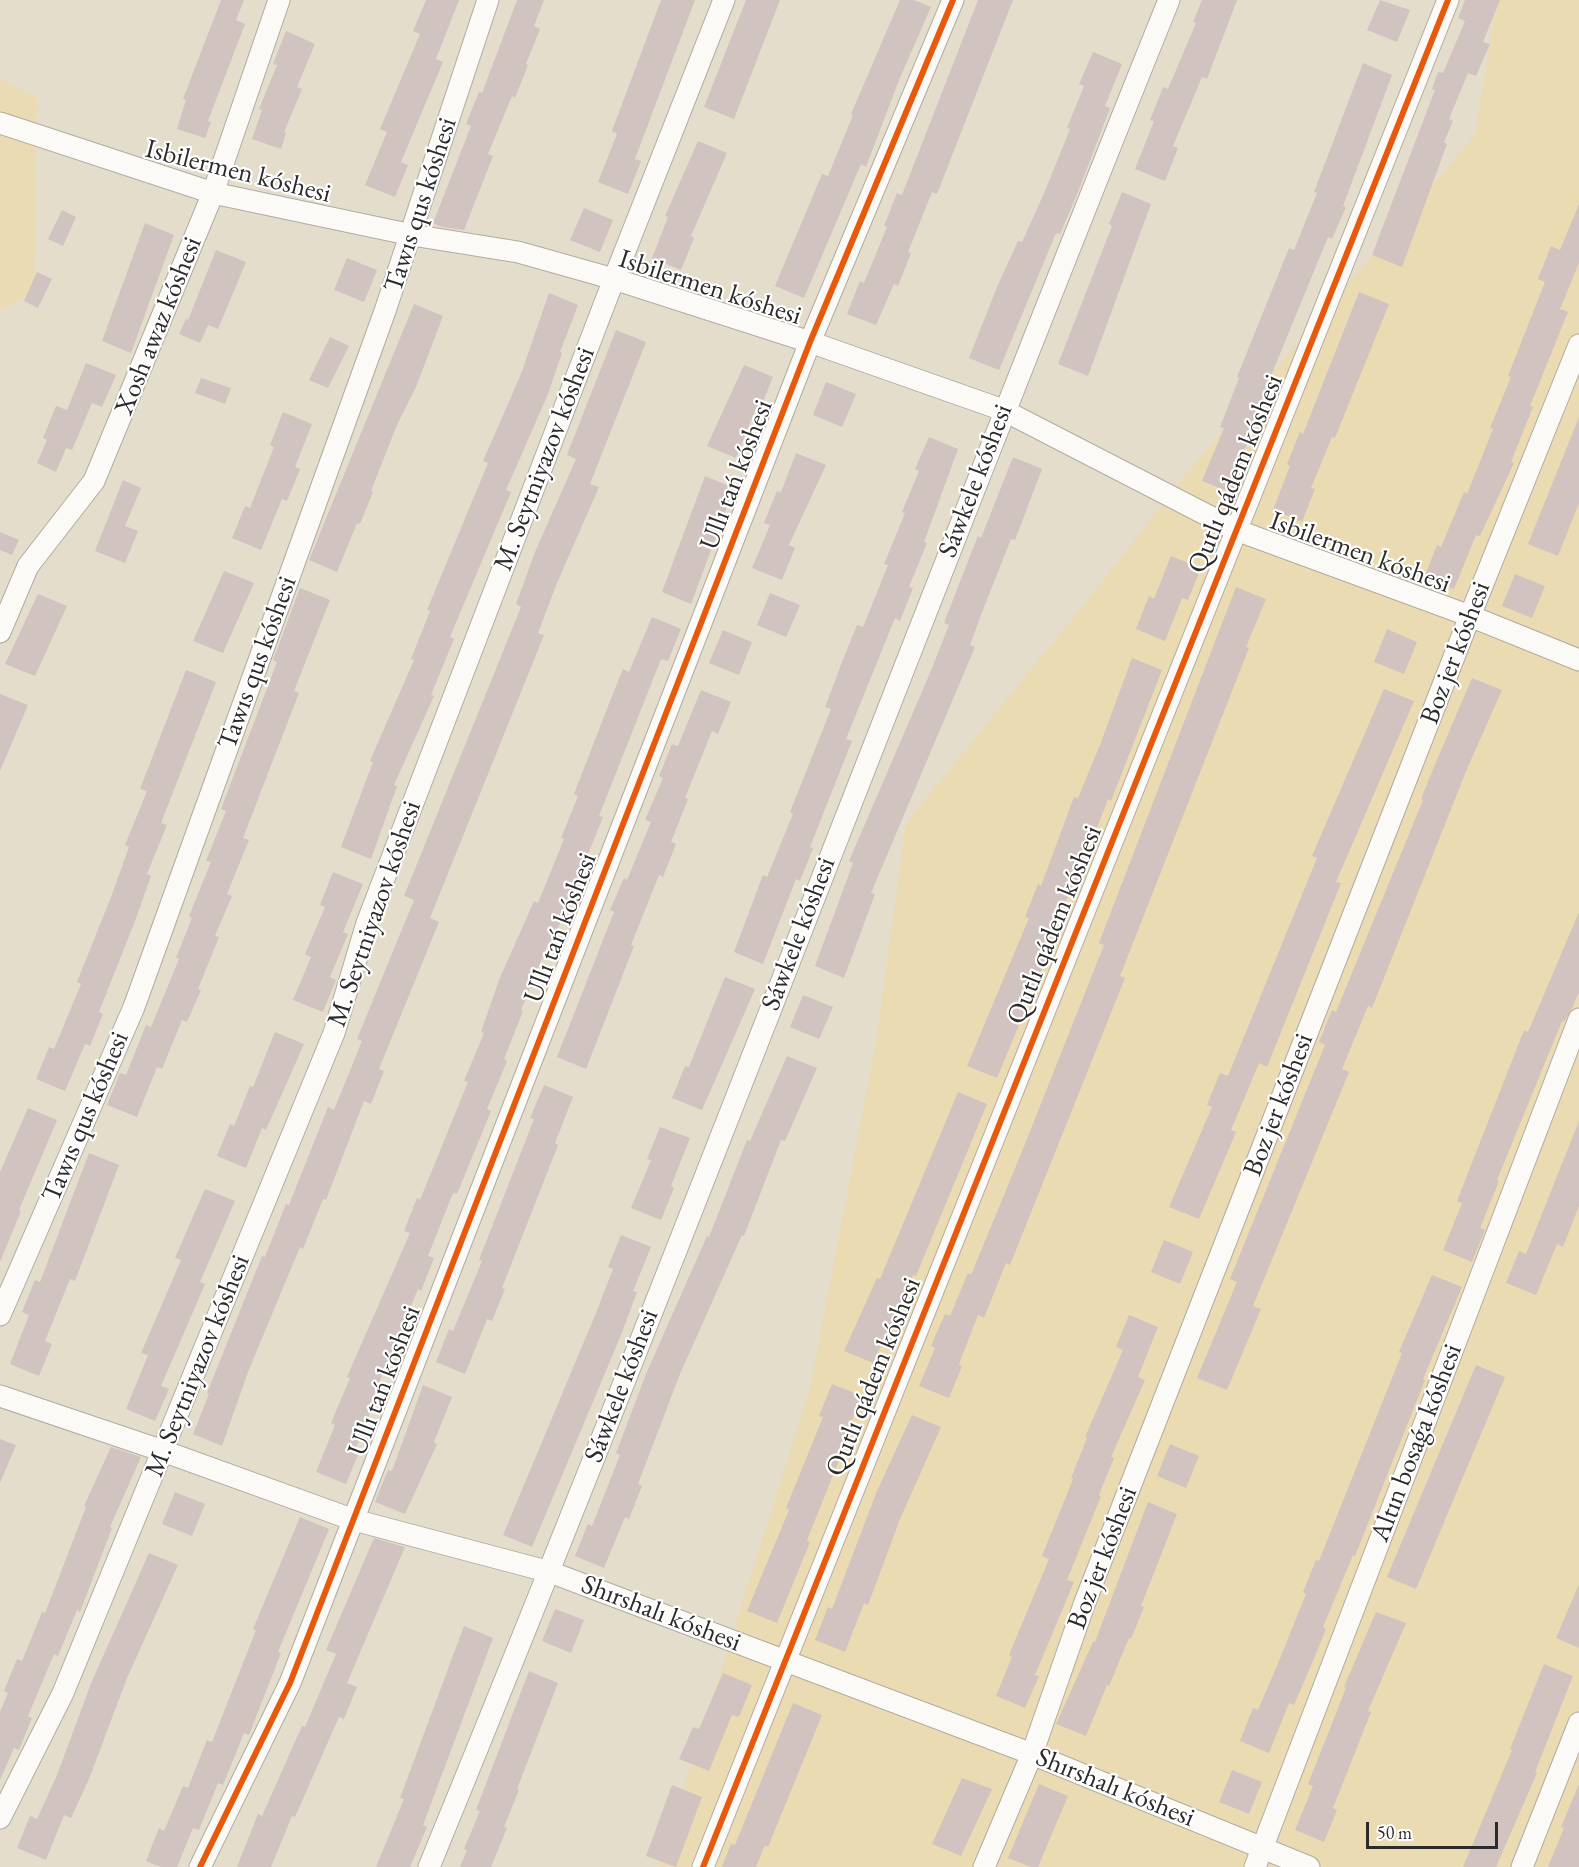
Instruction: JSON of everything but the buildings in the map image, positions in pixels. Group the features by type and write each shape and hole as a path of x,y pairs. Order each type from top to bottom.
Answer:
{"street":[{"name":"Xosh awaz kóshesi","path":"0,632 28,566 94,481 213,193 279,0"},
{"name":"Tawıs qus kóshesi","path":"0,1316 134,1007 412,235 488,0"},
{"name":"M. Seytniyazov kóshesi","path":"0,1818 63,1693 334,1033 367,923 614,279 724,0"},
{"name":"Ullı tań kóshesi","path":"200,1867 290,1683 810,342 953,0"},
{"name":"Sáwkele kóshesi","path":"429,1867 550,1572 1004,410 1169,0"},
{"name":"Qutlı qádem kóshesi","path":"703,1867 783,1661 1448,0"},
{"name":"Isbilermen kóshesi","path":"0,123 213,193 412,235 518,252 614,279 810,342 1004,410 1236,530 1470,616 1579,660"},
{"name":"Boz jer kóshesi","path":"984,1867 1032,1754 1085,1602 1470,616 1579,345"},
{"name":"Altın bosaǵa kóshesi","path":"1259,1858 1579,1019"},
{"name":"Shırshalı kóshesi","path":"0,1396 164,1451 354,1520 550,1572 1032,1754 1259,1858 1309,1867"},
{"path":"1522,1867 1579,1723"}],"sand":[{"path":"1497,0 1579,0 1579,1867 659,1867 810,1389 876,1043 906,823 1103,581 1181,480 1475,135"},
{"path":"0,79 37,98 34,292 0,310"}],"cycle path":[{"path":"200,1867 290,1683 810,342 953,0"},
{"path":"703,1867 1448,0"}]}
